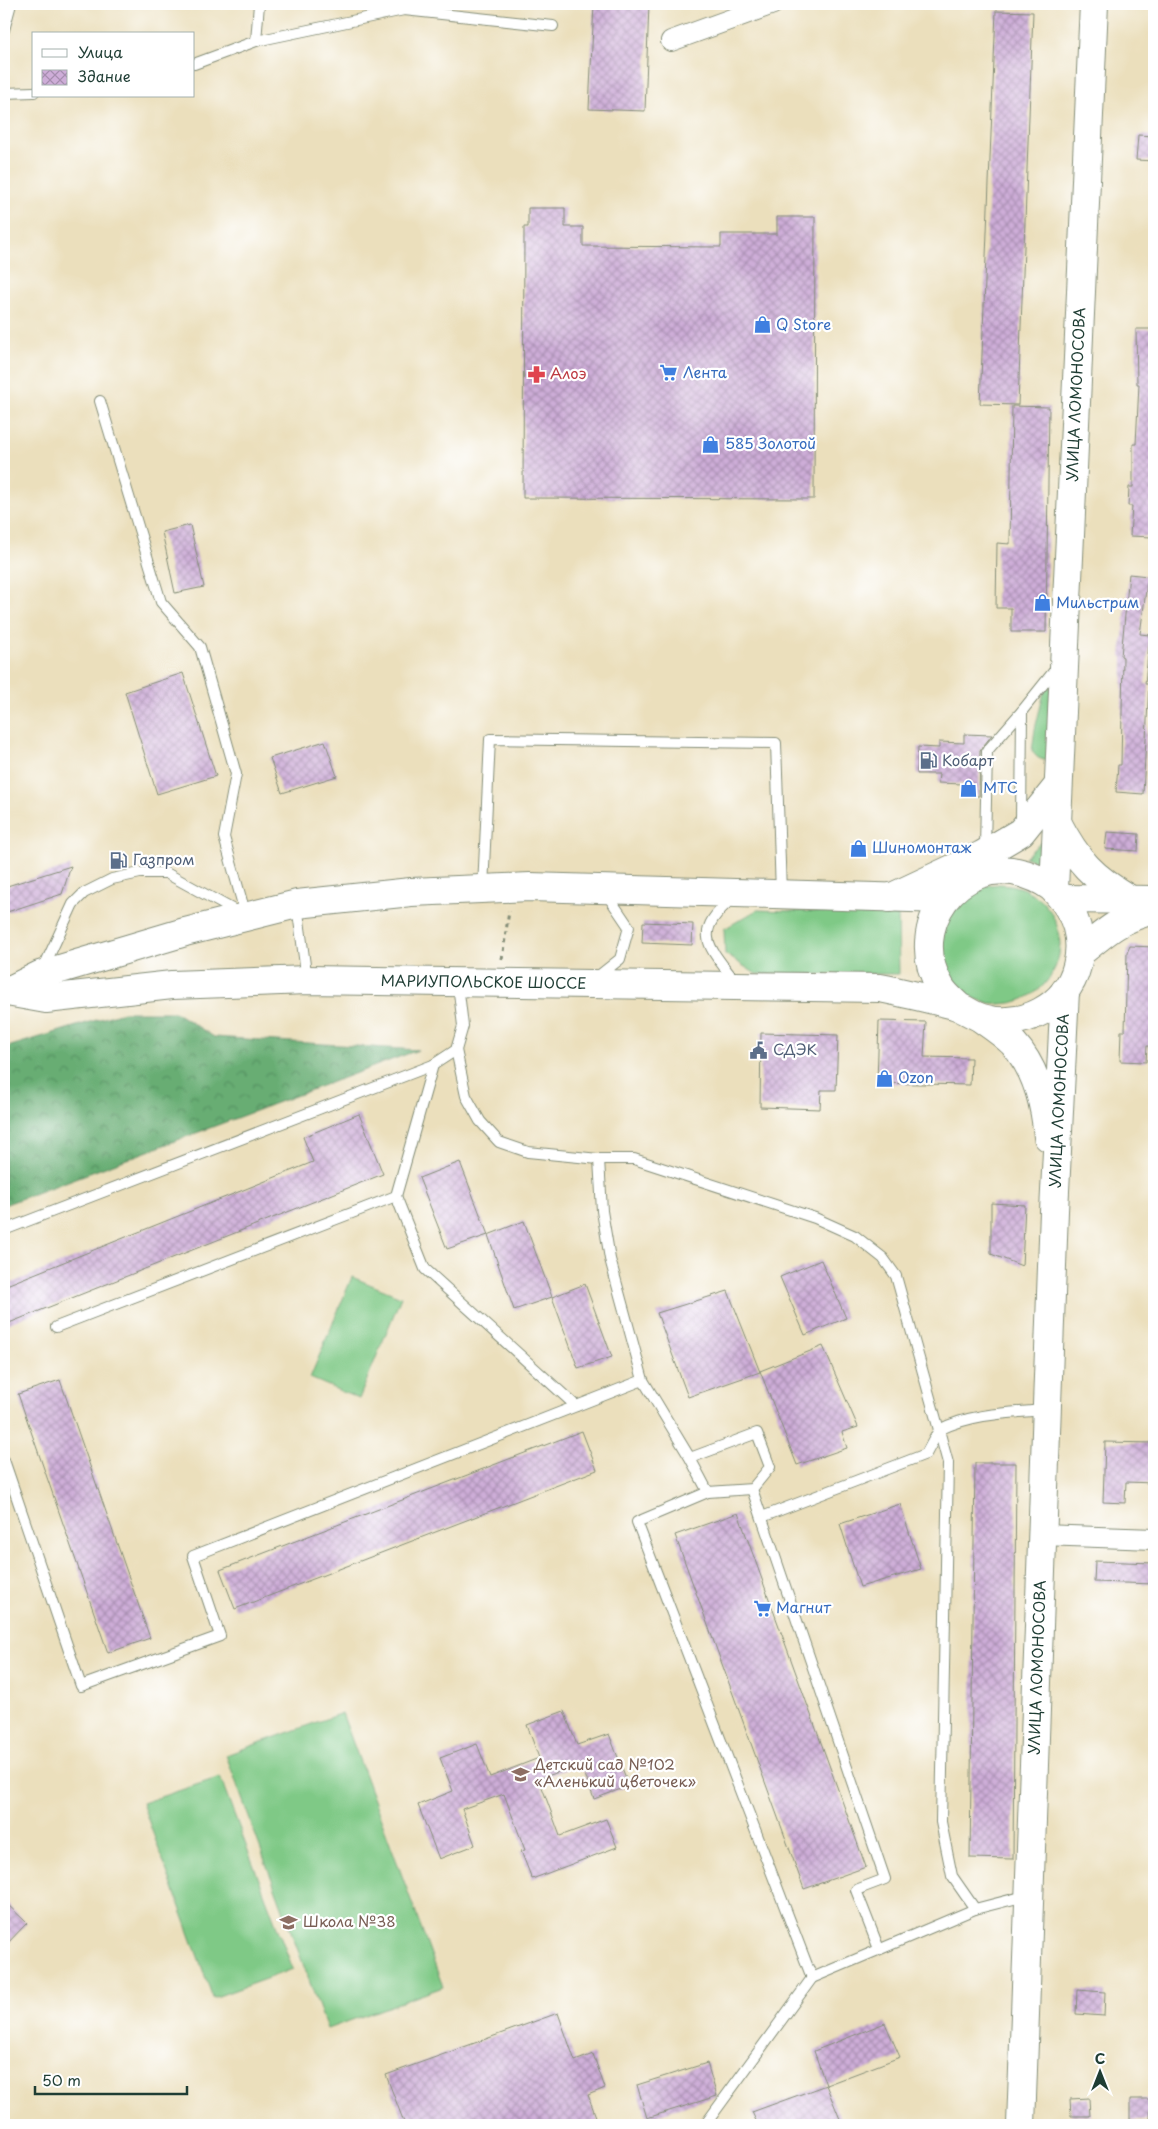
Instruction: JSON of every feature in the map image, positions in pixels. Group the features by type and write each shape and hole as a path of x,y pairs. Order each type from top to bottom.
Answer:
{"main road":[{"name":"УЛИЦА ЛОМОНОСОВА","path":"1059,894 1058,786 1094,4"},
{"path":"890,898 985,853 1021,832 1058,786"},
{"path":"1057,822 1070,849 1090,873 1110,888 1146,903"},
{"path":"996,871 1019,872 1036,877 1059,894 1077,924 1080,953 1076,971 1066,991 1051,1006 1023,1019 1008,1022 982,1019 958,1006 940,987 931,967 928,952 929,936 934,918 944,899 964,882 982,874 996,871"},
{"name":"МАРИУПОЛЬСКОЕ ШОССЕ","path":"5,993 40,975 184,932 296,904 410,892 512,888 603,889 944,899"},
{"path":"1059,894 1146,903"},
{"path":"1080,953 1112,926 1136,914 1146,903"},
{"name":"МАРИУПОЛЬСКОЕ ШОССЕ","path":"5,993 46,999 172,985 307,980 458,981 880,988 958,1006"},
{"name":"УЛИЦА ЛОМОНОСОВА","path":"1022,2125 1054,1211 1066,991"},
{"name":"УЛИЦА ЛОМОНОСОВА","path":"982,1019 1012,1042 1029,1065 1037,1084 1047,1126 1054,1211"}],"street":[{"path":"671,41 773,4"},
{"path":"1042,1535 1154,1539"}],"lane":[{"path":"4,30 11,4"},
{"path":"256,41 259,4"},
{"path":"195,64 256,41 404,10 553,26"},
{"path":"4,92 32,92"},
{"path":"100,401 161,602 200,647 236,774 224,837 246,917"},
{"path":"985,853 987,751 1064,659"},
{"path":"1021,832 1022,711"},
{"path":"483,889 490,739 776,743 781,894"},
{"path":"40,975 74,904 84,893 112,880 140,873 166,873 246,917"},
{"path":"589,983 620,959 629,927 603,889"},
{"path":"737,986 708,945 706,931 715,913 738,893"},
{"path":"296,904 307,980"},
{"path":"458,981 463,1026 456,1050 466,1096 480,1121 499,1142 528,1152 599,1159 634,1159 815,1218 855,1236 883,1258 896,1276 948,1463 940,1822 952,1876 975,1909"},
{"path":"4,1230 432,1065 456,1050"},
{"path":"432,1065 396,1196 425,1269 576,1406"},
{"path":"599,1159 602,1211 610,1259 643,1380 708,1492"},
{"path":"56,1327 396,1196"},
{"path":"4,1460 81,1686 220,1636 193,1556 643,1380"},
{"path":"762,1517 926,1454 939,1430 951,1424 981,1416 1047,1410"},
{"path":"690,1458 757,1433 770,1467 752,1489 708,1492 637,1522 812,1978"},
{"path":"752,1489 884,1879 856,1890 879,1949"},
{"path":"705,2125 812,1978 975,1909 1030,1894"}],"path":[{"path":"498,982 512,888"}],"green space":[{"path":"1051,687 1051,760 1045,760 1038,758 1032,751 1035,729 1045,688"},
{"path":"1053,831 1052,868 1025,857"},
{"path":"1000,884 1012,885 1023,889 1033,894 1042,902 1050,911 1055,921 1059,932 1059,956 1055,967 1050,977 1042,986 1033,994 1023,999 1012,1003 1000,1004 988,1003 977,999 967,994 958,986 950,977 945,967 941,956 940,944 941,932 945,921 950,911 958,902 967,894 977,889 988,885"},
{"path":"757,910 898,914 899,974 756,974 725,954 724,929"},
{"path":"123,1012 175,1012 214,1037 418,1050 4,1205 4,1048"},
{"path":"352,1277 401,1297 359,1399 310,1378"},
{"path":"342,1713 443,1987 327,2029 226,1755"},
{"path":"220,1777 293,1969 213,1998 142,1803"}],"building":[{"path":"594,4 649,4 645,111 589,109"},
{"path":"996,11 1033,12 1018,405 980,404"},
{"path":"1138,135 1154,136 1154,161 1136,160"},
{"name":"Лента","path":"528,208 565,208 565,227 583,227 583,246 721,247 721,234 777,234 777,217 815,217 814,499 523,498 524,227 528,227"},
{"path":"1136,329 1154,329 1154,507 1152,537 1130,536 1132,506 1128,506 1129,487 1133,487 1133,444 1136,444 1139,384 1137,384"},
{"path":"1012,406 1049,407 1046,632 1011,632 1011,608 996,608 997,543 1010,544"},
{"path":"190,525 204,587 175,593 162,532"},
{"path":"1129,574 1148,576 1140,634 1150,635 1145,684 1149,684 1143,794 1116,792 1118,765 1121,765 1123,657 1121,656"},
{"path":"183,673 216,776 157,794 125,692"},
{"path":"964,734 992,735 980,750 979,796 962,796 963,784 938,783 939,774 917,774 918,747 939,748 939,742 964,743"},
{"path":"325,741 337,776 282,793 270,758"},
{"path":"1107,832 1139,834 1138,851 1105,849"},
{"path":"71,866 62,894 4,913 4,887"},
{"path":"643,922 693,924 692,945 642,943"},
{"path":"1130,946 1154,947 1154,1046 1147,1046 1146,1062 1120,1061 1121,1031 1125,1031 1127,953"},
{"path":"879,1021 926,1022 924,1057 971,1058 970,1085 877,1083"},
{"path":"761,1033 838,1035 836,1090 821,1090 820,1109 760,1107"},
{"path":"359,1114 383,1174 4,1325 4,1286 313,1162 303,1137"},
{"path":"460,1162 488,1235 447,1249 419,1178"},
{"path":"991,1203 1025,1205 1022,1266 991,1254"},
{"path":"524,1221 552,1297 514,1310 488,1235"},
{"path":"821,1260 846,1318 805,1335 780,1277"},
{"path":"585,1284 612,1357 578,1368 552,1297"},
{"path":"728,1291 760,1372 688,1397 657,1313"},
{"path":"823,1346 858,1427 842,1432 847,1448 797,1465 760,1371"},
{"path":"60,1380 150,1638 108,1653 18,1394"},
{"path":"582,1431 597,1470 235,1609 220,1570"},
{"path":"1105,1442 1154,1443 1154,1483 1126,1482 1125,1503 1103,1502"},
{"path":"975,1463 1016,1463 1013,1859 970,1858"},
{"path":"900,1504 921,1569 860,1587 840,1524"},
{"path":"738,1513 866,1867 804,1889 675,1535"},
{"path":"1095,1561 1154,1563 1154,1584 1094,1582"},
{"path":"564,1711 577,1745 609,1734 629,1786 594,1799 581,1764 539,1779 560,1836 606,1819 617,1847 532,1879 521,1851 525,1850 504,1794 462,1809 475,1845 439,1859 418,1805 453,1791 440,1758 477,1744 490,1777 539,1758 527,1725"},
{"path":"4,1901 27,1923 4,1947"},
{"path":"1077,1990 1105,1992 1104,2016 1076,2014"},
{"path":"558,2013 575,2061 593,2054 605,2088 588,2095 599,2125 405,2125 386,2075"},
{"path":"885,2023 900,2057 826,2085 814,2051"},
{"path":"707,2063 717,2096 647,2118 637,2085"},
{"path":"826,2085 840,2119 822,2125 758,2125 752,2112"},
{"path":"1089,2098 1090,2116 1071,2116 1070,2099"},
{"path":"1130,2099 1151,2099 1150,2120 1130,2120"}],"place":[{"name":"Q Store","path":"762,325"},
{"name":"Лента","path":"669,373"},
{"name":"Алоэ","path":"536,374"},
{"name":"585 Золотой","path":"711,444"},
{"name":"Мильстрим","path":"1042,603"},
{"name":"Кобарт","path":"928,761"},
{"name":"МТС","path":"969,788"},
{"name":"Шиномонтаж","path":"858,848"},
{"name":"Газпром","path":"119,860"},
{"name":"СДЭК","path":"759,1050"},
{"name":"Ozon","path":"884,1078"},
{"name":"Магнит","path":"762,1608"},
{"name":"Детский сад №102 «Аленький цветочек»","path":"520,1774"},
{"name":"Школа №38","path":"289,1922"}]}
